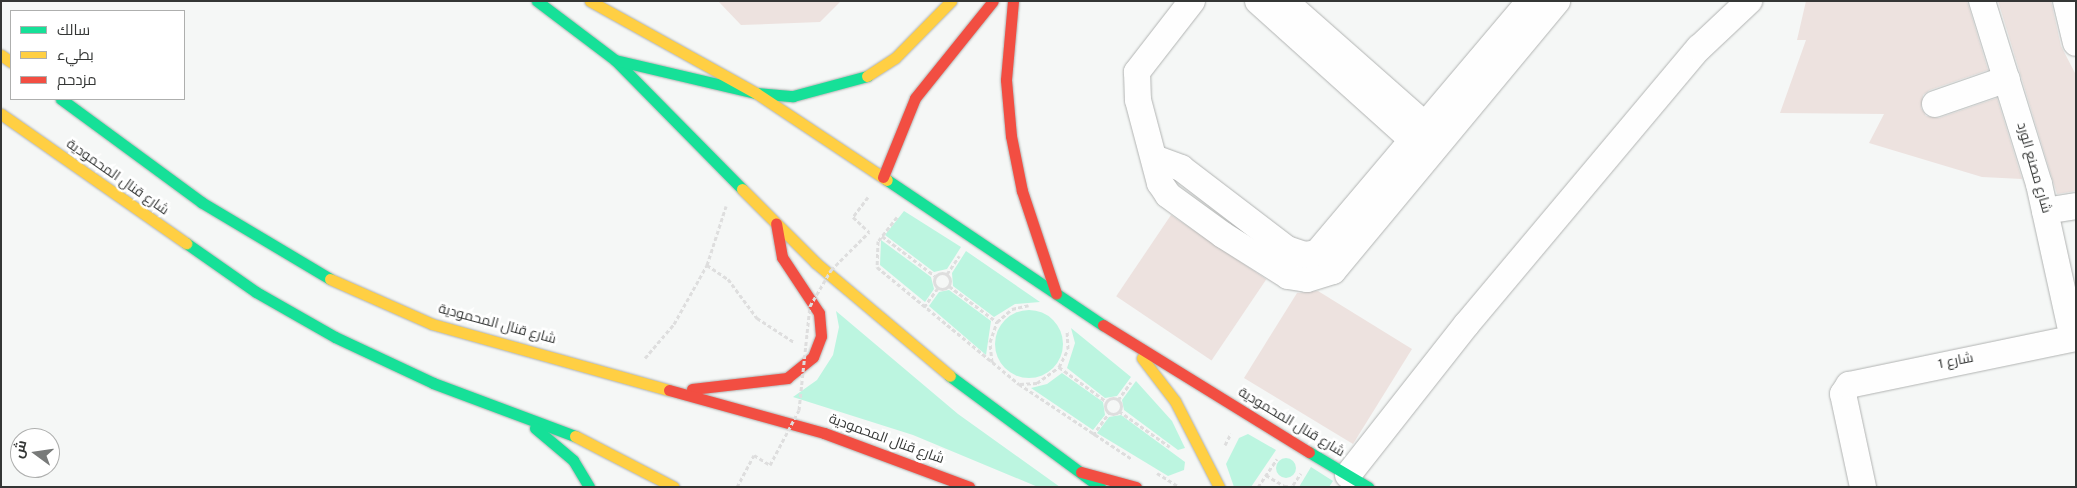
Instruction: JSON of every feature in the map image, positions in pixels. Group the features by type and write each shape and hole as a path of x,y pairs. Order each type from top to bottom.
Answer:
{"main road":[{"path":"537,1 615,60 776,224 926,358 1100,487"},
{"name":"شارع قنال المحمودية","path":"590,1 756,93 883,176 1119,336 1358,481"},
{"path":"615,60 756,93 793,96 867,76 895,58 951,1"},
{"path":"883,176 915,98 948,52 993,1"},
{"path":"1013,1 1006,80 1010,136 1022,192 1056,293"},
{"name":"شارع قنال المحمودية","path":"62,100 201,202 337,284 432,324 630,375 824,433 969,487"},
{"name":"شارع قنال المحمودية","path":"1,114 256,292 353,345 434,383 578,437 674,487"},
{"path":"676,390 782,379 797,373 813,356 821,336 819,313 782,257 776,224"},
{"path":"1119,336 1175,401 1219,487"},
{"path":"514,412 573,460 589,487"},
{"path":"1080,472 1136,487"}],"street":[{"path":"1192,1 1137,72 1138,100 1154,158 1168,195 1223,236 1288,276 1307,279 1325,262 1537,5"},
{"path":"1258,1 1427,140"},
{"path":"1285,1 1427,140"},
{"path":"1358,481 1467,324 1699,48 1749,1"},
{"name":"شارع مصنع الورد","path":"1982,1 2007,79 2045,211 2068,274 2074,338"},
{"path":"2066,1 2076,43"},
{"path":"1935,104 2007,79"},
{"path":"2045,211 2076,206"},
{"name":"شارع 1","path":"1863,487 1843,394 1852,383 2074,338"}],"path":[{"path":"630,375 674,324 707,265 733,179"},
{"path":"903,208 882,236 877,267 1019,384 1137,462"},
{"path":"737,487 754,456 770,465 799,410 806,369 805,327 812,300 831,270 869,232 853,217"},
{"path":"882,236 935,276 938,288"},
{"path":"964,248 947,274 949,286 997,322"},
{"path":"707,265 728,279 757,318 778,332"},
{"path":"935,276 947,274"},
{"path":"924,307 938,288 949,286"},
{"path":"992,362 990,342 997,322 1012,310 1037,306"},
{"path":"1019,384 1037,383 1059,367 1068,349 1066,322"},
{"path":"1059,367 1107,402 1109,412 1093,434"},
{"path":"1119,411 1118,400 1135,376"},
{"path":"1107,402 1118,400"},
{"path":"1109,412 1119,411 1172,449"},
{"path":"1258,487 1283,450"},
{"path":"1154,472 1179,487"},
{"path":"1266,475 1284,487 1294,487"}],"green space":[{"path":"904,211 961,247 947,269 934,272 885,235"},
{"path":"881,240 931,277 934,289 925,302 880,265"},
{"path":"966,251 1040,302 1015,304 994,317 953,286 952,273"},
{"path":"949,290 991,321 986,355 929,306 939,292"},
{"path":"1036,310 1048,316 1057,325 1063,337 1061,357 1053,368 1036,378 1022,378 1005,368 997,357 995,337 1005,320 1016,312"},
{"path":"836,311 958,414 1060,487 1038,487 913,435 793,397 817,380 833,355 839,327"},
{"path":"1071,328 1131,377 1117,396 1105,398 1067,368 1075,343"},
{"path":"1062,373 1103,402 1105,415 1093,430 1031,388 1047,384"},
{"path":"1136,381 1172,421 1185,448 1178,450 1124,410 1122,400"},
{"path":"1121,415 1185,462 1184,470 1168,476 1097,433 1109,417"},
{"path":"1248,434 1276,450 1251,487 1234,487 1226,464 1239,438"},
{"path":"1282,458 1290,458 1296,464 1296,472 1290,478 1282,478 1276,472 1276,464"},
{"path":"1311,467 1333,481 1329,487 1299,487"}],"building":[{"path":"718,1 841,1 820,22 741,25"},
{"path":"1806,1 1967,1 1988,70 1930,90 1923,95 1921,108 1926,116 1939,118 1997,98 2022,179 1982,177 1869,143 1884,114 1780,113 1806,40 1797,40"},
{"path":"1998,1 2051,1 2061,46 2076,75 2076,191 2057,194"},
{"path":"1171,215 1266,279 1212,361 1116,296"},
{"path":"1318,291 1412,349 1353,444 1244,378 1297,293"}],"traffic: fast":[{"path":"537,1 615,60 742,189"},
{"path":"615,60 756,93 793,96 867,76"},
{"path":"62,100 201,202 330,279"},
{"path":"887,180 1103,325"},
{"path":"186,243 256,292 335,337 433,383 575,436"},
{"path":"950,376 1100,487"},
{"path":"535,428 573,460 589,487"},
{"path":"1309,452 1368,487"}],"traffic: slow":[{"path":"590,1 756,93 887,180"},
{"path":"867,76 895,58 951,1"},
{"path":"1,55 10,61"},
{"path":"1,114 186,243"},
{"path":"742,189 816,263 950,376"},
{"path":"330,279 432,324 669,390"},
{"path":"1142,358 1175,401 1219,487"},
{"path":"575,436 674,487"}],"traffic: jam":[{"path":"883,177 915,98 993,1"},
{"path":"1013,1 1006,80 1011,136 1022,191 1056,293"},
{"path":"692,389 787,378 813,357 821,336 819,313 782,257 776,224"},
{"path":"1103,325 1309,452"},
{"path":"669,390 824,433 969,487"},
{"path":"1081,472 1136,487"}]}
